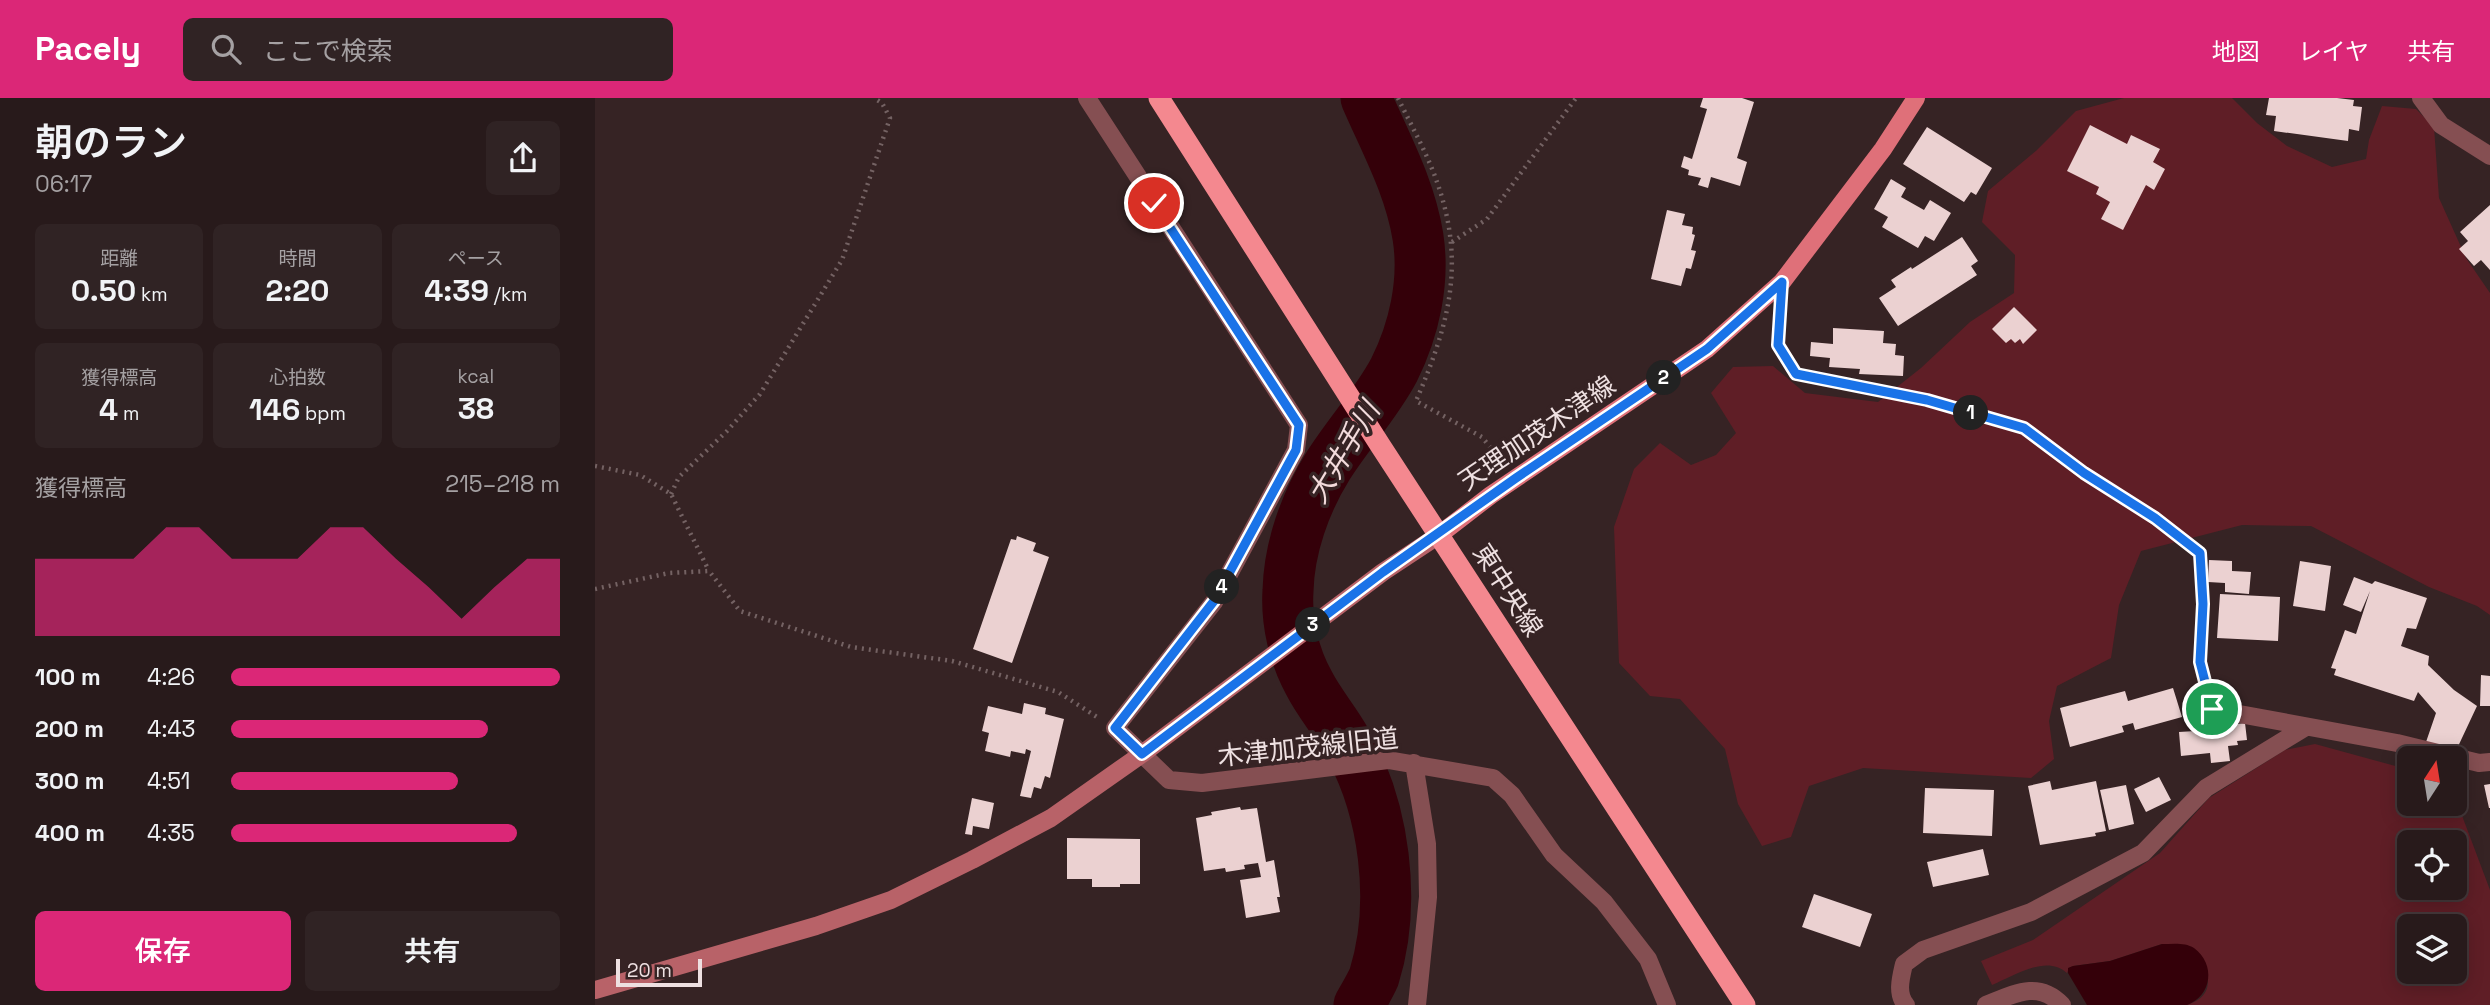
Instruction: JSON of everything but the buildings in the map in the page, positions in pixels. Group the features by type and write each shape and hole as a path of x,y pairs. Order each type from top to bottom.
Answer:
{"highway":[{"name":"東中央線","path":"1159,98 1380,445 1745,1005"}],"main road":[{"name":"天理加茂木津線","path":"1439,534 1516,478 1707,349 1782,282 1882,149 1916,98"}],"street":[{"path":"1087,98 1299,425 1296,450 1214,601 1115,728"},
{"path":"2421,98 2441,125 2490,156"},
{"path":"595,990 816,926 891,900 1051,818 1142,754 1326,615 1439,534"},
{"path":"2212,709 2397,743 2479,763 2490,762"},
{"name":"木津加茂線旧道","path":"1115,728 1169,780 1202,783 1388,760 1414,763 1427,844 1428,897 1417,1005"},
{"path":"1906,1005 1902,1000 1900,982 1904,964 1923,950 2031,912 2143,853 2206,788 2304,728"},
{"path":"1414,763 1493,778 1513,795 1554,855 1604,902 1648,959 1667,1005"},
{"path":"1986,1005 2016,993 2041,991 2051,994 2062,1005"}],"path":[{"path":"671,494 679,477 760,394 842,260 890,118 883,103 874,98"},
{"path":"1398,98 1437,181 1452,242 1451,293 1437,352 1416,401 1482,437 1516,478"},
{"path":"1452,242 1487,219 1576,98"},
{"path":"1782,282 1778,345 1796,374 1927,400 2024,428 2084,473 2155,518 2200,553 2203,604 2200,662 2212,709"},
{"path":"595,466 640,475 671,494 709,571 740,611 852,648 952,661 1058,692 1115,728"},
{"path":"595,589 669,573 709,571"}],"shaded area":[{"path":"2124,98 2232,98 2257,123 2287,146 2332,167 2366,159 2369,140 2382,106 2416,109 2434,127 2439,198 2466,258 2490,293 2490,615 2477,606 2429,587 2311,526 2242,525 2141,551 2119,605 2111,658 2057,686 2049,721 2054,759 2031,778 1863,768 1809,786 1791,837 1762,846 1738,804 1725,749 1680,699 1650,696 1619,663 1614,527 1634,469 1660,443 1691,465 1716,455 1736,433 1711,393 1733,367 1773,366 1805,393 1878,402 1921,368 1970,322 2014,293 2015,255 1982,222 1988,191 2037,150 2076,111"},
{"path":"2315,744 2397,766 2397,816 2462,816 2490,890 2490,1005 2187,1005 2201,997 2207,987 2203,959 2162,944 2110,961 2073,966 2067,973 2050,966 2030,968 1992,985 1981,961 2033,940 2160,853 2209,798 2285,750"},
{"path":"2162,944 2190,946 2206,962 2206,987 2202,995 2187,1005 2087,1005 2068,973 2068,968 2073,966 2110,961"}],"waterway":[{"name":"大井手川","path":"1359,1005 1374,977 1385,918 1386,887 1378,826 1359,767 1299,662 1292,638 1288,603 1291,559 1305,510 1328,466 1394,370 1407,339 1419,288 1420,254 1409,201 1397,166 1366,98"}],"route":[{"path":"1154,203 1299,425 1296,450 1214,601 1115,728 1142,754 1383,572 1491,495 1707,349 1782,282 1778,345 1796,374 1927,400 2024,428 2084,473 2155,518 2200,553 2203,604 2200,662 2212,709"}]}
